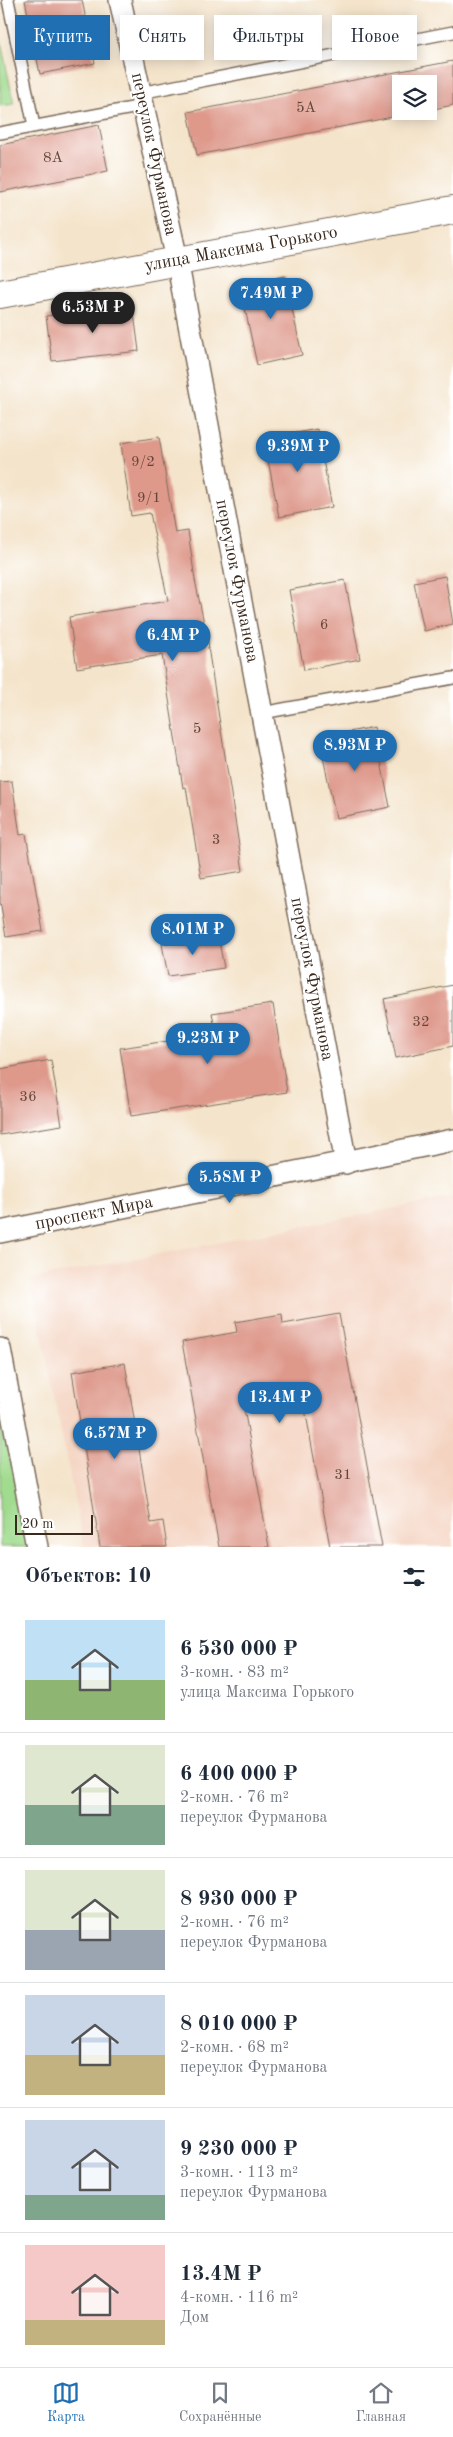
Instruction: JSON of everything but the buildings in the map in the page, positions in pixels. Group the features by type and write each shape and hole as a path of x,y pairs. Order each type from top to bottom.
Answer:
{"main road":[{"name":"улица Максима Горького","path":"0,294 453,210"}],"street":[{"name":"переулок Фурманова","path":"120,0 177,260 346,1163"},
{"name":"проспект Мира","path":"0,1232 453,1140"},
{"path":"0,1349 37,1547"}],"lane":[{"path":"8,0 34,126"},
{"path":"0,133 453,32"},
{"path":"262,713 453,678"}],"shaded area":[{"path":"453,1197 453,1547 84,1547 31,1279"}],"green space":[{"path":"0,37 14,104 0,106"},
{"path":"0,1342 42,1547 0,1547"}]}
